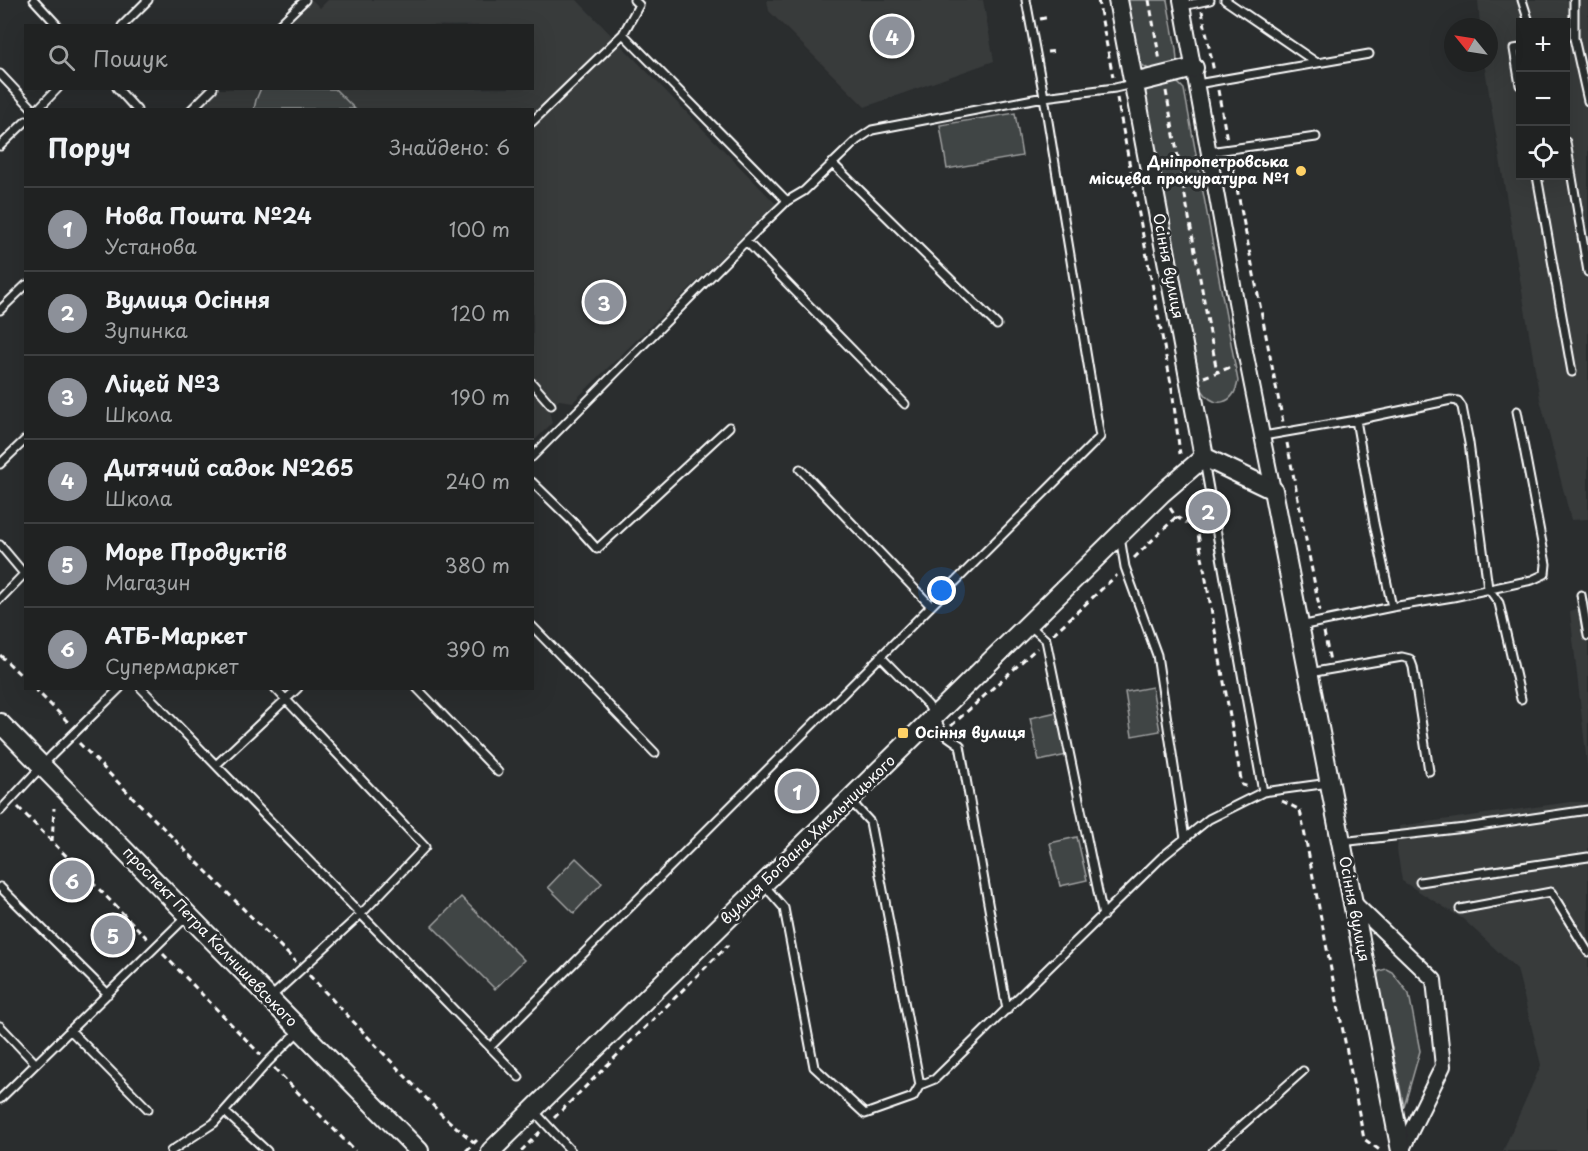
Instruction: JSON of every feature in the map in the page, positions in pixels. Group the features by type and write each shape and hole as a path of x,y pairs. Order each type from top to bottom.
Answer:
{"street":[{"name":"Осіння вулиця","path":"1118,0 1204,457"},
{"name":"Осіння вулиця","path":"1182,3 1247,361 1401,1151"},
{"path":"1134,83 1163,77 1195,76"},
{"path":"1204,457 1273,490"},
{"name":"вулиця Богдана Хмельницького","path":"491,1151 850,800 938,725 1029,625 1161,494 1204,457"},
{"name":"проспект Петра Калнишевського","path":"0,723 419,1151"},
{"path":"1353,902 1434,980 1443,1066 1401,1151"}],"lane":[{"path":"34,0 56,24"},
{"path":"124,24 148,0"},
{"path":"280,24 304,0"},
{"path":"534,120 623,34 639,5 634,0"},
{"path":"490,1047 1100,437 1026,0"},
{"path":"1182,3 1210,0"},
{"path":"1225,0 1317,63"},
{"path":"1522,0 1528,18"},
{"path":"1574,0 1574,38 1588,101"},
{"path":"623,34 788,201"},
{"path":"1570,39 1574,38"},
{"path":"1195,76 1216,80 1369,54"},
{"path":"0,74 33,108"},
{"path":"534,455 746,241 788,201 804,191 857,140 872,130 1044,97 1115,88 1134,83"},
{"path":"37,108 56,90"},
{"path":"119,90 135,108"},
{"path":"193,108 211,90"},
{"path":"0,146 24,123"},
{"path":"1209,152 1316,137"},
{"path":"831,163 997,325"},
{"path":"1570,166 1588,272"},
{"path":"1538,180 1572,372"},
{"path":"746,241 905,405"},
{"path":"0,310 24,287"},
{"path":"534,385 550,405"},
{"path":"1263,436 1356,420 1452,399 1458,401 1462,407 1469,443 1488,588 1499,603 1521,699"},
{"path":"1300,626 1453,597 1532,580 1545,574 1546,564 1517,411"},
{"path":"1356,420 1392,608"},
{"path":"534,484 597,549 729,427"},
{"path":"0,464 24,441"},
{"path":"1204,457 1263,792"},
{"path":"800,469 931,606"},
{"path":"1120,536 1125,567 1157,655 1185,839"},
{"path":"0,545 24,574"},
{"path":"0,599 24,576"},
{"path":"1581,596 1588,636"},
{"path":"1029,625 1046,640 1102,916"},
{"path":"534,628 655,753"},
{"path":"880,656 928,705 938,725 960,745 1006,1010"},
{"path":"1309,673 1402,657 1410,659 1429,771"},
{"path":"0,811 118,690"},
{"path":"143,690 519,1077"},
{"path":"270,998 361,914 425,847 277,690"},
{"path":"216,765 296,690"},
{"path":"419,690 498,772"},
{"path":"763,883 784,908 814,1067 865,1114 912,1097 920,1084 935,1078 1162,857 1209,819 1263,792 1330,783"},
{"path":"850,800 870,822 920,1084"},
{"path":"1341,842 1465,828 1588,810"},
{"path":"1420,882 1588,857"},
{"path":"0,887 108,994"},
{"path":"1460,909 1551,892 1588,952"},
{"path":"0,1099 188,915"},
{"path":"0,1026 36,1064"},
{"path":"70,1029 148,1109"},
{"path":"171,1151 214,1123 268,1062 301,1030"},
{"path":"1213,1151 1303,1071"},
{"path":"533,1110 571,1151"},
{"path":"225,1112 267,1151"}],"path":[{"path":"1098,0 1172,389 1180,454"},
{"path":"1149,0 1217,372"},
{"path":"1200,2 1332,670"},
{"path":"1172,389 1247,361"},
{"path":"938,725 1046,640 1176,517 1197,528 1242,785 1263,792 1300,810 1364,1139 1381,1151"},
{"path":"0,655 24,678"},
{"path":"36,690 76,731"},
{"path":"79,743 302,968 442,1116 475,1143"},
{"path":"10,799 355,1151"},
{"path":"52,842 54,808"},
{"path":"521,1151 732,940"}],"shaded area":[{"path":"308,0 312,0 320,8 328,0 577,0 776,204 573,402 559,400 549,410 552,423 534,441 534,108 196,108 215,90 534,90 534,24 282,24"},
{"path":"767,0 983,0 994,61 865,107 769,11"},
{"path":"1128,0 1167,0 1177,61 1171,68 1149,69 1139,61"},
{"path":"1478,0 1588,0 1588,519 1571,520 1540,399 1486,72 1498,72 1498,18 1479,18"},
{"path":"1170,80 1178,83 1184,89 1238,381 1233,395 1223,402 1213,400 1202,390 1145,94 1147,89"},
{"path":"260,90 336,90 354,108 254,108"},
{"path":"1015,113 1022,156 947,169 940,125"},
{"path":"1588,601 1588,773 1570,612"},
{"path":"1152,687 1160,731 1132,736 1125,692"},
{"path":"1057,712 1067,755 1039,761 1030,718"},
{"path":"1570,802 1588,802 1588,1151 1503,1151 1541,1065 1517,969 1463,919 1402,881 1397,850 1399,826"},
{"path":"1077,837 1087,880 1060,886 1050,843"},
{"path":"576,858 602,883 574,913 548,887"},
{"path":"461,897 524,960 495,989 432,926"},
{"path":"1386,969 1392,972 1409,994 1420,1051 1404,1107 1377,977 1379,971"}],"place":[{"name":"Дитячий садок №265","path":"892,36"},
{"name":"Дніпропетровська місцева прокуратура №1","path":"1301,171"},
{"name":"Ліцей №3","path":"604,302"},
{"name":"Вулиця Осіння","path":"1208,511"},
{"name":"Осіння вулиця","path":"903,733"},
{"name":"Нова Пошта №24","path":"797,791"},
{"name":"АТБ-Маркет","path":"72,880"},
{"name":"Море Продуктiв","path":"113,935"}]}
